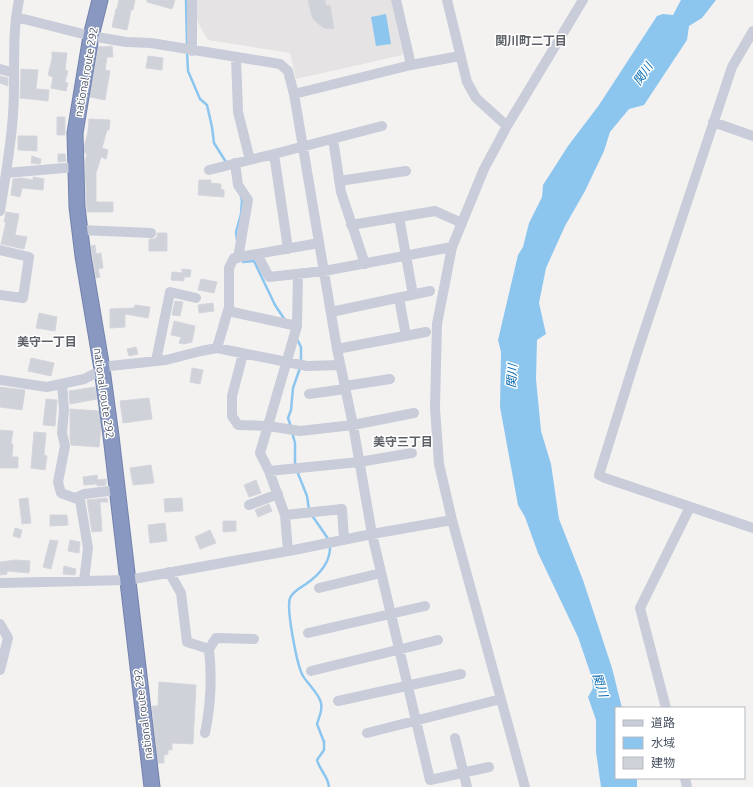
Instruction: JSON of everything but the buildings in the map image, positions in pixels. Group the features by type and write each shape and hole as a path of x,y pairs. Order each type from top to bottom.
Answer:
{"highway":[{"name":"national route 292","path":"100,0 91,36 75,134 77,207 83,256 102,369 152,787"}],"street":[{"path":"0,211 13,114 16,17 19,0"},
{"path":"192,0 192,51"},
{"path":"396,0 411,65"},
{"path":"447,0 467,82 476,98 507,126"},
{"path":"525,787 452,520 440,464 435,408 437,324 452,247 484,169 507,126 583,0"},
{"path":"16,17 91,36 126,42 151,43 192,51 280,64 288,72 294,94 337,349 353,425 372,534 430,780 489,767"},
{"path":"753,31 732,67 637,353 599,475 753,528"},
{"path":"294,94 411,65 460,56"},
{"path":"236,57 238,112 250,160"},
{"path":"0,69 14,73"},
{"path":"713,122 753,136"},
{"path":"208,170 382,126"},
{"path":"333,139 340,192 365,264"},
{"path":"274,154 288,249"},
{"path":"235,164 238,185 248,200 238,258"},
{"path":"6,173 76,167"},
{"path":"339,181 406,171"},
{"path":"352,225 434,211 462,223"},
{"path":"400,217 413,295"},
{"path":"80,230 151,233"},
{"path":"217,348 229,307 229,268 234,258 319,244"},
{"path":"257,254 268,277 324,271 452,247"},
{"path":"0,250 29,257 22,298 0,295"},
{"path":"288,551 285,515 269,471 260,453 298,326 298,274"},
{"path":"331,312 430,291"},
{"path":"156,361 170,292 196,298"},
{"path":"399,298 406,336"},
{"path":"228,311 298,326"},
{"path":"337,349 426,332"},
{"path":"0,380 47,387 84,379 110,366 166,360 217,348 307,366 340,365"},
{"path":"243,354 232,396 232,416 238,425 268,426 300,431 353,425 414,413"},
{"path":"309,394 390,379"},
{"path":"62,384 64,410 62,433 65,446 58,482 61,493 80,500 88,548 84,581"},
{"path":"269,471 360,462 412,453"},
{"path":"75,498 84,494 117,490"},
{"path":"249,505 278,494"},
{"path":"666,707 640,608 690,507"},
{"path":"285,515 342,509 344,540"},
{"path":"0,584 128,580 452,520"},
{"path":"169,572 181,593 187,642 209,649"},
{"path":"319,588 381,574"},
{"path":"308,633 425,606"},
{"path":"0,624 8,638 0,670"},
{"path":"206,733 211,669 209,649 216,638 254,639"},
{"path":"311,671 400,651 438,640"},
{"path":"338,701 460,674"},
{"path":"367,733 501,699"},
{"path":"455,738 467,787"}],"shaded area":[{"path":"195,0 391,0 403,55 296,79 290,53 208,40 197,21"}],"water":[{"name":"関川","path":"681,0 716,0 702,18 689,26 687,40 644,105 629,109 610,132 604,151 585,191 565,226 546,268 539,303 546,334 537,340 536,379 541,431 551,464 559,519 583,580 612,668 622,707 615,707 615,779 637,779 637,787 601,787 596,752 596,720 588,697 593,688 591,675 578,637 538,553 525,517 518,505 500,407 501,352 498,340 518,255 523,247 529,223 542,197 543,185 568,146 599,105 657,16 663,14 673,15"},
{"path":"386,14 391,44 376,46 371,17"}],"waterway":[{"path":"186,0 187,44"},
{"path":"187,51 188,71 200,99 207,105 214,143 226,162"},
{"path":"237,240 236,232 241,214 241,198"},
{"path":"242,260 243,262 254,261 275,305 285,320"},
{"path":"297,339 301,347 301,361"},
{"path":"291,427 288,418 291,410 293,388 300,368"},
{"path":"292,432 295,443 295,467"},
{"path":"297,471 307,496 309,510"},
{"path":"311,514 329,540"},
{"path":"329,787 317,760 324,750 324,741 317,724 321,711 321,703 318,696 303,676 298,661 289,604 293,593 311,580 323,568 330,551 330,545"}],"district":[{"name":"関川町二丁目","path":"531,41"},
{"name":"美守一丁目","path":"47,342"},
{"name":"美守三丁目","path":"403,442"}]}
